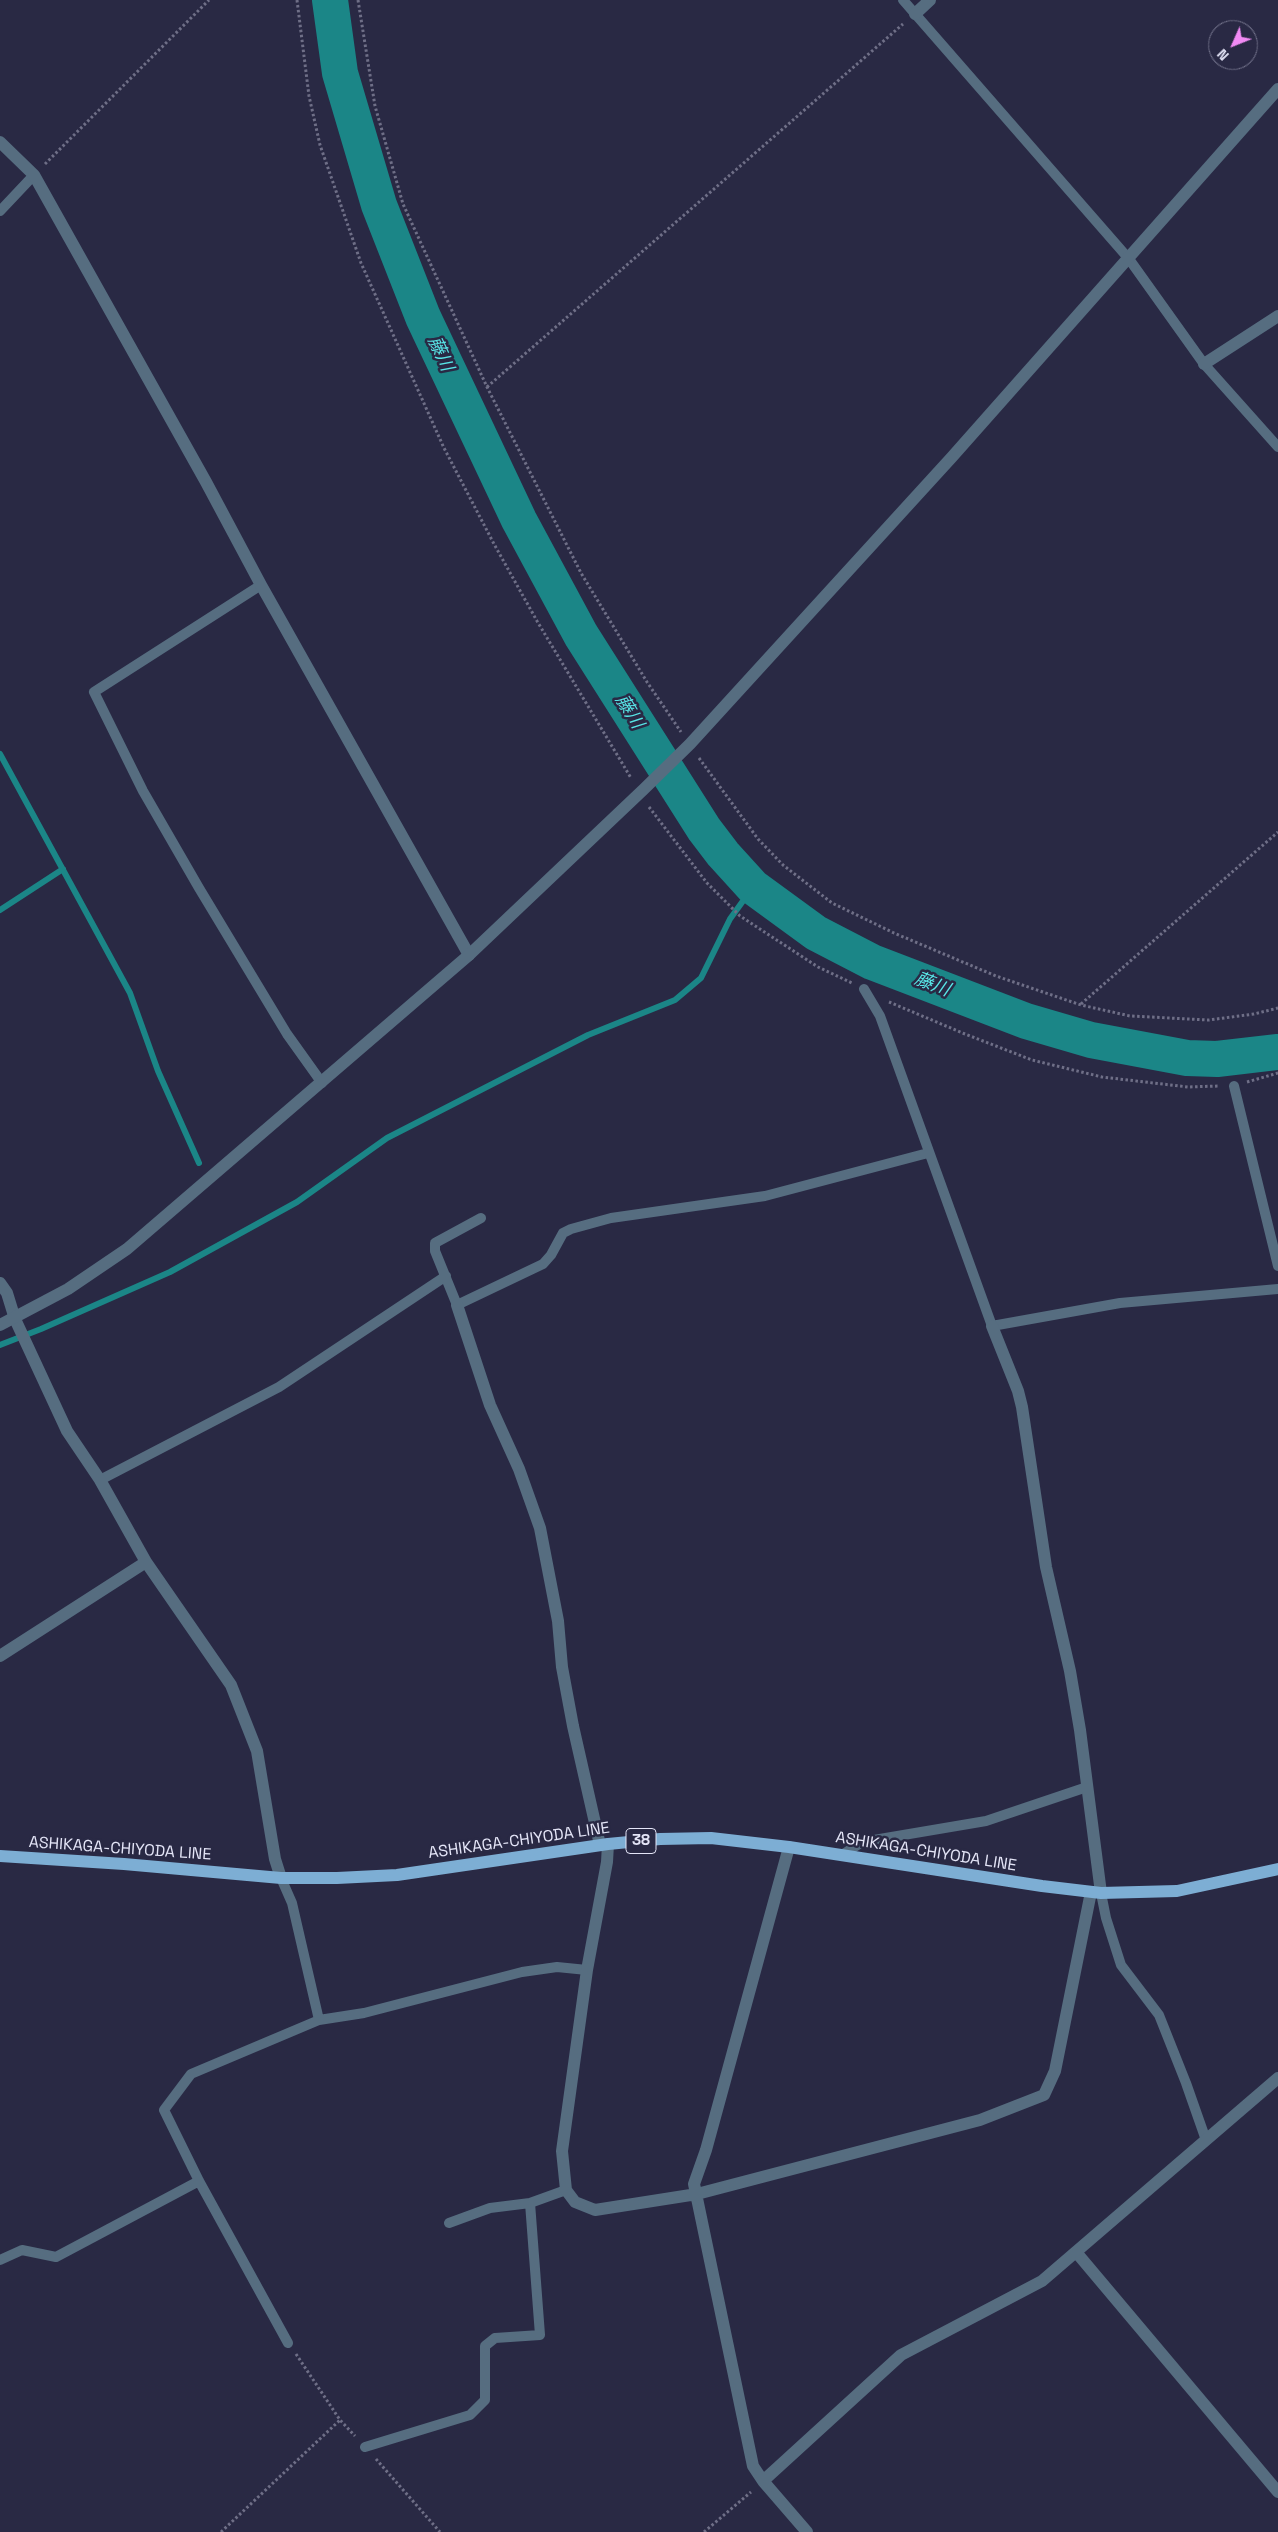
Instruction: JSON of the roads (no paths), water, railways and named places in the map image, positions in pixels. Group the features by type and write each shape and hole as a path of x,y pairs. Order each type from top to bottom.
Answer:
{"main road":[{"name":"ASHIKAGA-CHIYODA LINE","path":"0,1856 124,1864 281,1878 396,1875 604,1844 660,1839 711,1838 789,1847 1096,1892 1177,1891 1278,1869"}],"street":[{"path":"915,14 930,0"},
{"path":"0,1325 15,1319 68,1289 128,1249 469,955 642,791 687,746 959,450 1278,89"},
{"path":"0,142 34,175 469,955"},
{"path":"1204,364 1278,316"},
{"path":"0,1283 7,1293 15,1319 67,1431 100,1480 146,1562 231,1685 257,1751 275,1859 281,1878"},
{"path":"457,1305 490,1405 519,1469 540,1528 558,1621 562,1667 573,1726 607,1862 587,1970 562,2151 566,2190 575,2202 595,2210 696,2194 980,2120 1044,2095 1055,2070 1096,1892 1087,1787 1070,1671 1046,1566 1022,1407 992,1326"},
{"path":"0,1656 146,1562"},
{"path":"789,1847 706,2150 694,2184 754,2466 763,2481 807,2532"},
{"path":"763,2481 901,2355 1042,2281 1278,2078"},
{"path":"1076,2252 1278,2492"}],"lane":[{"path":"903,0 1129,259 1204,364 1278,447"},
{"path":"0,211 34,175"},
{"path":"261,585 94,692 143,791 199,888 287,1034 322,1083"},
{"path":"864,989 880,1016 992,1326 1120,1303 1278,1288"},
{"path":"1234,1086 1278,1266"},
{"path":"481,1218 435,1243 435,1251 457,1305 543,1264 551,1255 563,1233 571,1229 611,1218 764,1196 928,1153"},
{"path":"100,1480 279,1387 446,1276"},
{"path":"842,1855 862,1842 986,1821 1087,1787"},
{"path":"281,1878 292,1903 319,2020"},
{"path":"1096,1892 1121,1966 1159,2016 1186,2083 1206,2140"},
{"path":"288,2343 199,2181 164,2110 191,2074 319,2020 364,2013 522,1972 557,1967 587,1970"},
{"path":"0,2260 22,2250 56,2257 199,2181"},
{"path":"449,2223 490,2208 530,2203 566,2190"},
{"path":"365,2447 470,2416 485,2400 485,2346 495,2338 540,2334 530,2203"}],"waterway":[{"name":"藤川","path":"330,0 340,73 379,205 423,317 519,520 581,635 704,829 723,854 753,887 816,933 872,962 1026,1021 1091,1040 1187,1058 1217,1059 1278,1052"},
{"path":"0,754 130,993 158,1071 199,1163"},
{"path":"0,910 63,869"},
{"path":"0,1345 170,1272 297,1202 387,1138 588,1035 675,1000 701,978 730,919 753,887"}]}
